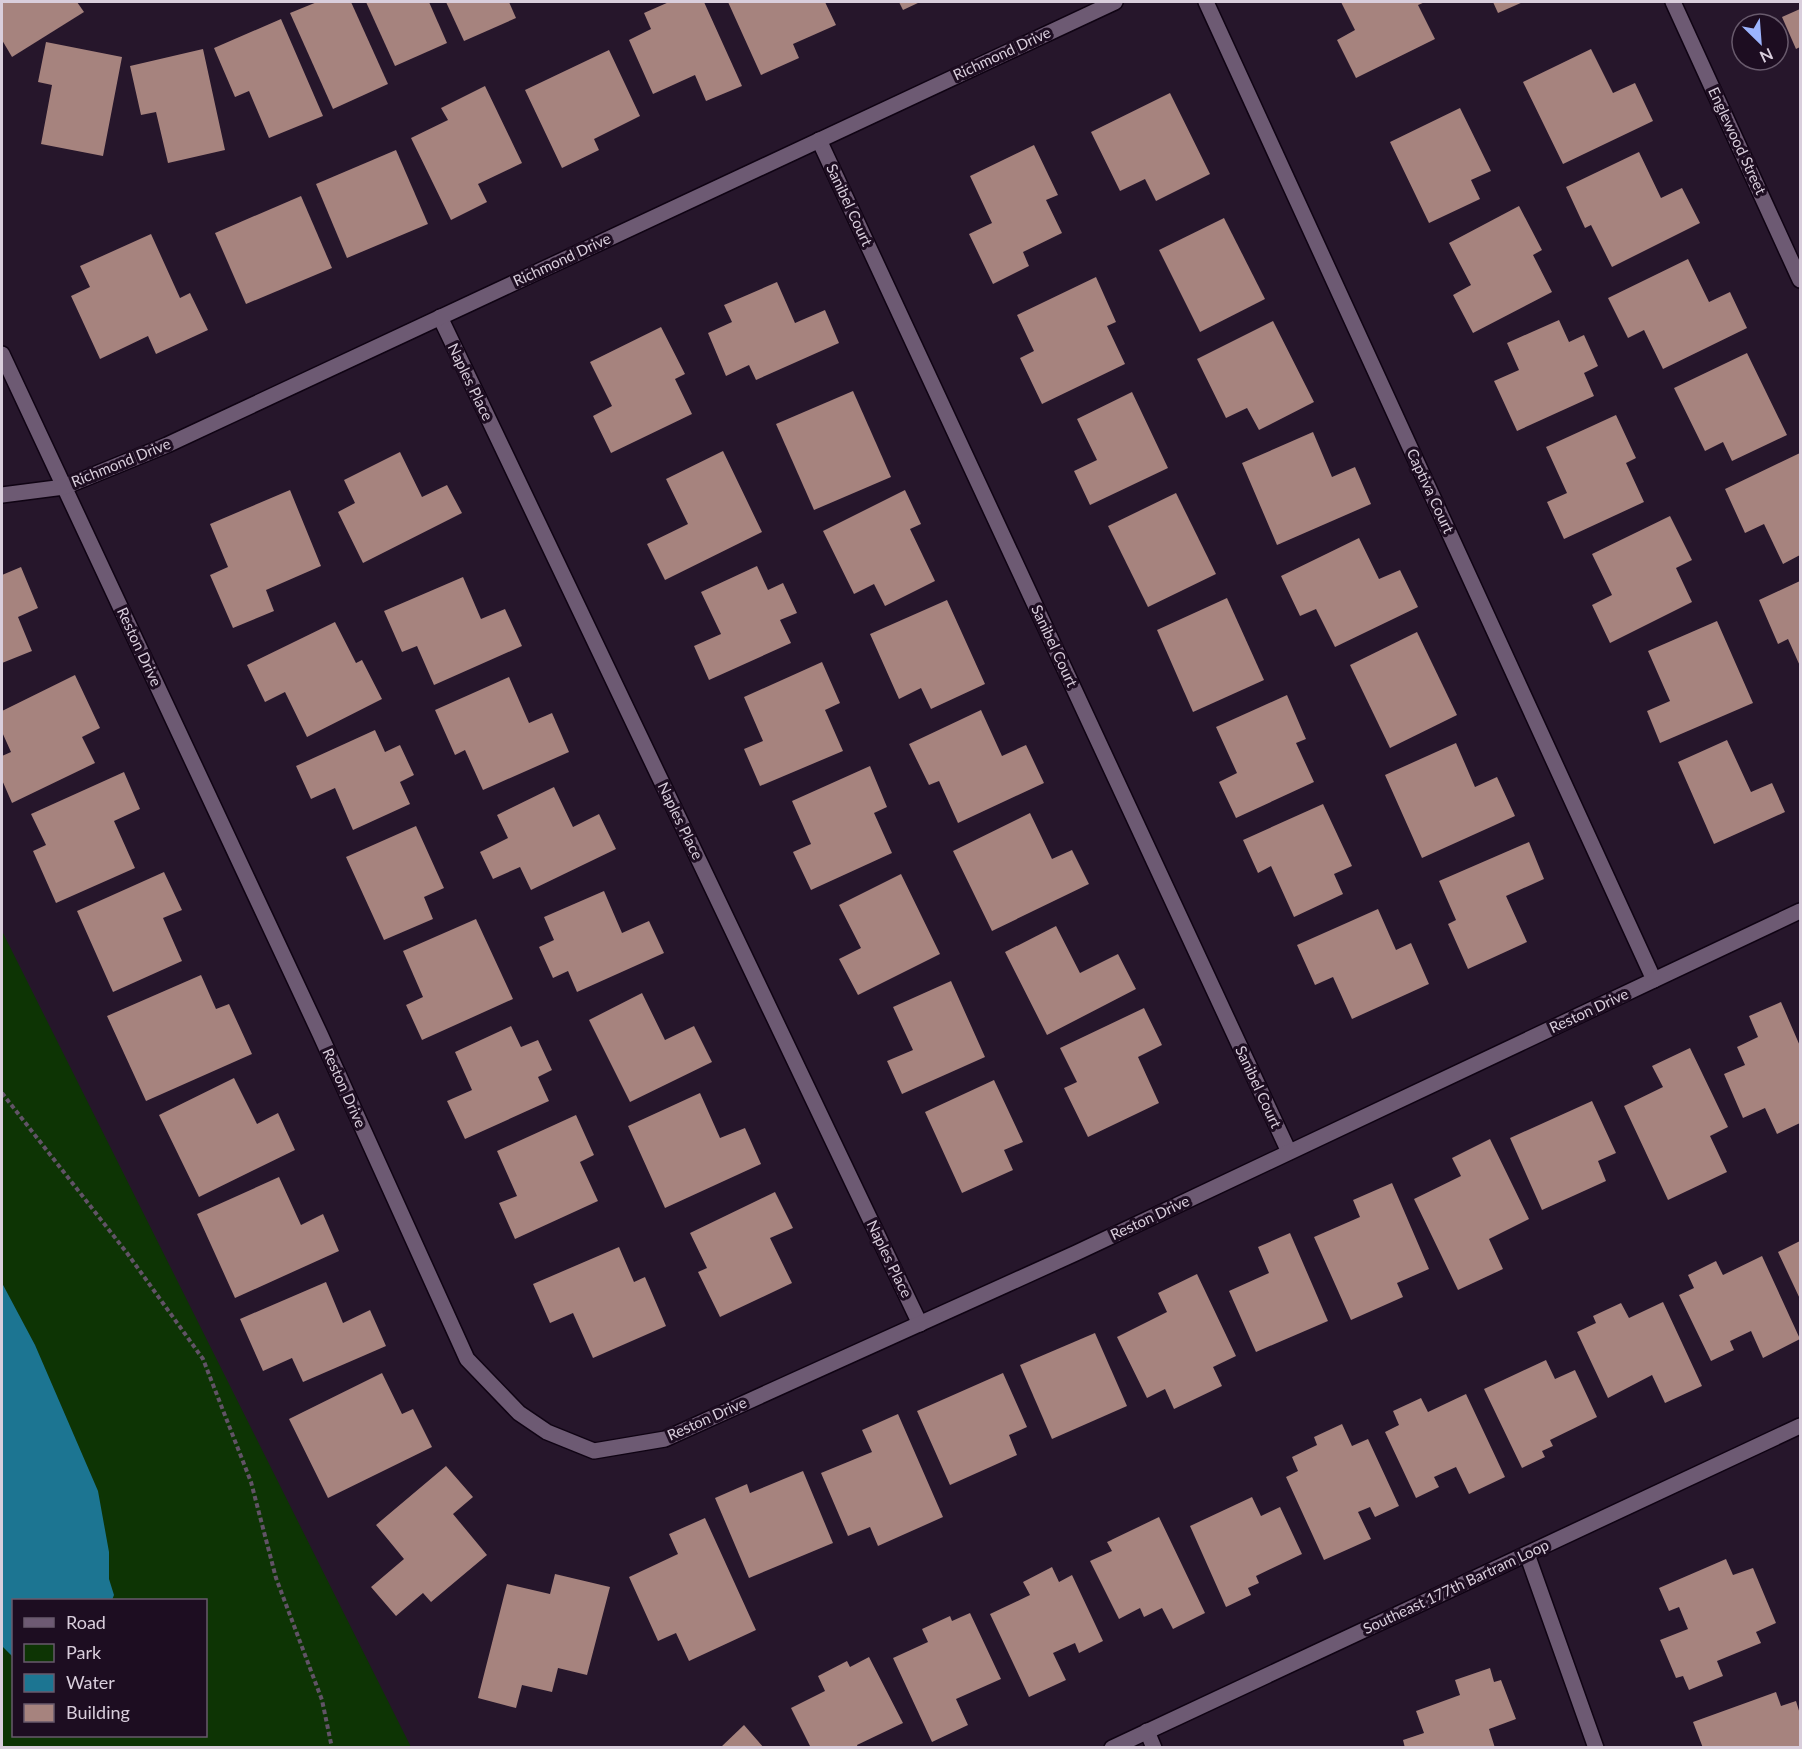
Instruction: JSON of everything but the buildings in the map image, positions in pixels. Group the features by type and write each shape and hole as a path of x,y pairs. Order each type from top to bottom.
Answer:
{"street":[{"name":"Richmond Drive","path":"2,495 64,487 167,445 1115,2"},
{"name":"Captiva Court","path":"1206,2 1654,980"},
{"name":"Englewood Street","path":"1673,2 1800,280"},
{"name":"Sanibel Court","path":"819,140 1289,1152"},
{"name":"Naples Place","path":"440,317 920,1324"},
{"name":"Reston Drive","path":"2,354 315,1024 467,1359 519,1413 547,1432 594,1451 665,1439 1076,1253 1800,910"},
{"name":"Southeast 177th Bartram Loop","path":"1112,1748 1800,1426"},
{"path":"1527,1554 1596,1748"},
{"path":"1147,1731 1154,1748"}],"path":[{"path":"2,1093 127,1253 203,1359 251,1482 276,1578 322,1700 332,1748"}],"green space":[{"path":"2,931 411,1747 2,1747"}],"water":[{"path":"2,1283 35,1345 98,1491 109,1552 109,1579 114,1595 112,1599 12,1599 12,1656 2,1646"}]}
